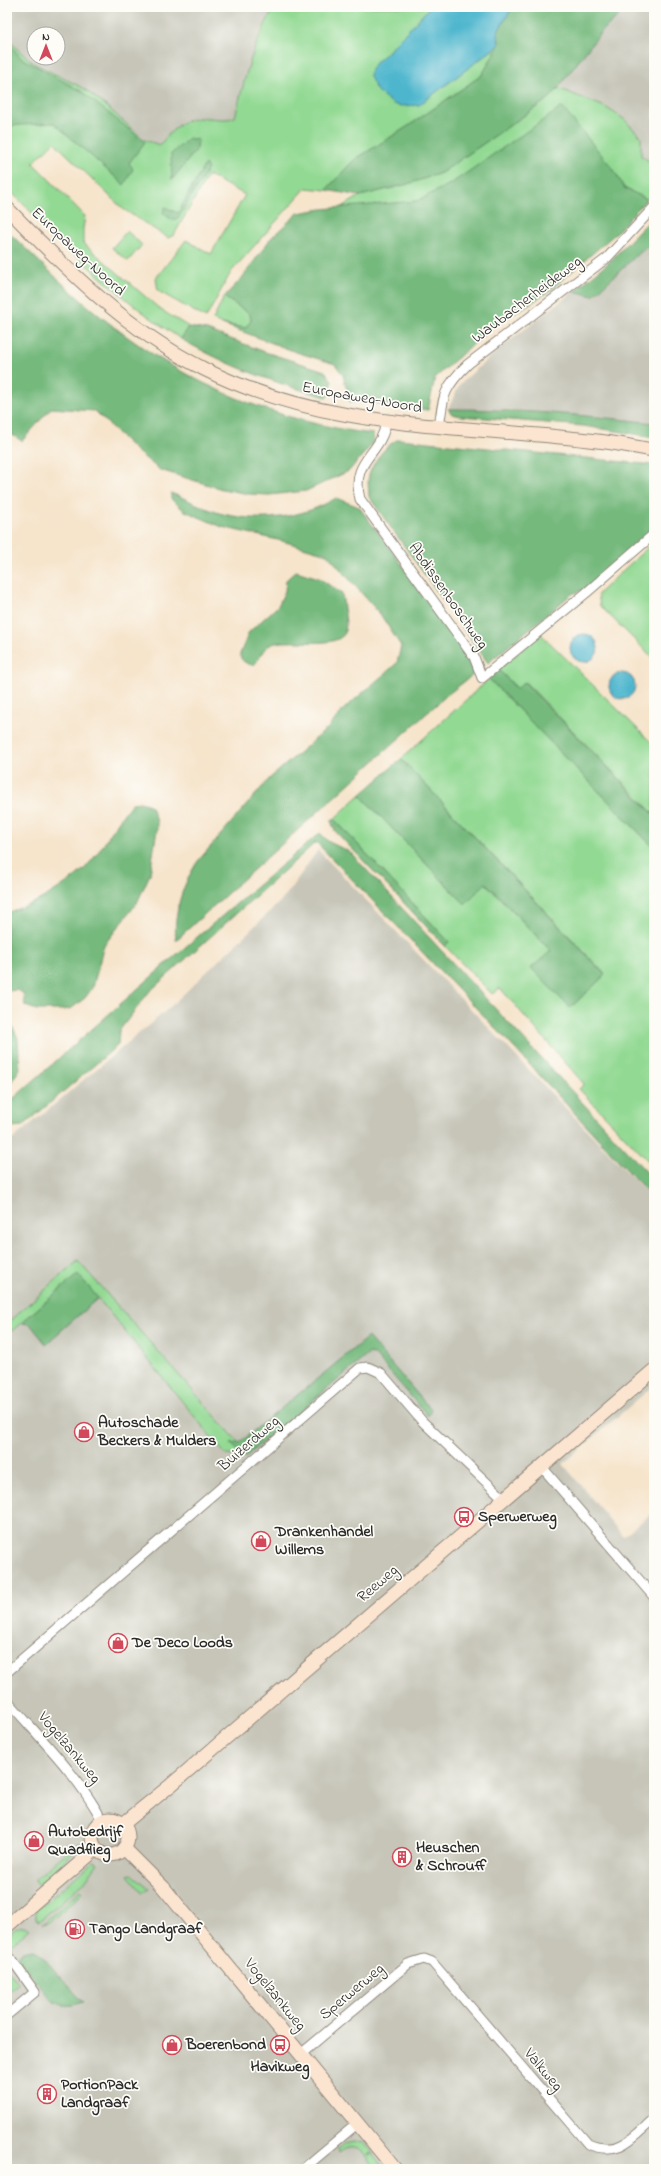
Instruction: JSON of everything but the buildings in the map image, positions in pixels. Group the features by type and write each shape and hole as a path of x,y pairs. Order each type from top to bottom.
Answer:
{"street":[{"name":"Waubacherheideweg","path":"439,428 442,405 446,389 451,380 468,364 607,258 654,207"},
{"name":"Europaweg-Noord","path":"7,208 53,255 108,304 171,350 202,368 232,382 286,402 338,414 386,422 439,428 597,441 654,450"},
{"name":"Abdissenboschweg","path":"386,422 384,434 360,470 356,484 360,499 474,656 482,678 586,593 654,534"},
{"name":"Buizerdweg","path":"7,1672 360,1368 368,1367 381,1372 422,1421 503,1498"},
{"name":"Reeweg","path":"123,1824 171,1785 503,1498 654,1370"},
{"path":"541,1466 654,1597"},
{"name":"Vogelzankweg","path":"7,1700 78,1782 102,1820"},
{"path":"115,1819 123,1824 128,1833 127,1844 124,1848 114,1855 101,1853 96,1850 91,1839 93,1828 102,1820 115,1819"},
{"name":"Vogelzankweg","path":"124,1848 163,1887 395,2169"},
{"path":"7,1926 96,1850"},
{"path":"7,1953 36,1992 7,2015"},
{"name":"Sperwerweg","path":"301,2054 408,1964 424,1959"},
{"name":"Valkweg","path":"424,1959 432,1962 588,2144 601,2150 623,2145 654,2119"},
{"path":"303,2169 358,2123"}],"shaded area":[{"path":"7,7 275,7 261,30 245,78 235,117 227,120 202,117 170,133 160,145 145,140 83,88 39,66 66,66 66,26 26,26 26,56 17,49 7,37"},
{"path":"628,7 654,7 654,164 641,156 641,137 605,107 558,88 602,31"},
{"path":"654,242 654,423 595,416 507,409 448,409 460,384 499,349 574,291 594,296 637,255"},
{"path":"318,850 654,1200 654,1385 563,1464 623,1536 654,1512 654,2169 7,2169 7,1144 168,1009 283,899"}],"green space":[{"path":"275,7 430,7 385,55 374,64 419,105 499,45 482,75 410,125 354,160 326,190 306,188 231,272 206,318 158,291 156,278 186,240 211,254 245,195 208,175 174,235 168,238 123,209 54,142 33,163 85,216 83,243 161,310 189,327 181,339 157,323 90,268 7,188 7,37 17,49 26,56 26,66 39,66 83,88 145,140 160,145 170,133 187,121 202,118 229,119 235,117 250,60 267,20"},
{"path":"513,7 628,7 602,31 551,97 441,173 408,184 360,196 326,190 354,160 410,125 482,75 499,45 498,31"},
{"path":"7,41 21,58 26,61 26,66 36,66 81,91 145,142 129,163 133,169 124,185 54,123 7,126"},
{"path":"558,88 605,107 624,119 641,137 641,156 654,164 654,192 647,199 624,188 614,170 562,108 452,183 417,201 339,209 360,196 408,184 441,173 551,97"},
{"path":"562,107 614,170 624,188 647,199 615,234 548,292 490,329 435,378 428,410 368,402 350,402 343,375 335,364 296,352 222,324 245,328 251,321 250,314 224,297 242,278 271,238 298,213 322,209 417,201 452,183"},
{"path":"189,138 198,140 197,149 172,180 171,154"},
{"path":"205,164 208,169 179,217 173,221 163,213 165,207 178,213"},
{"path":"654,216 654,242 637,255 593,296 574,291 607,264"},
{"path":"7,231 72,292 99,315 142,347 172,366 203,383 236,398 303,420 373,434 374,442 349,471 306,491 269,495 249,494 222,489 160,470 135,450 95,411 51,408 22,441 7,432"},
{"path":"127,231 142,245 128,261 112,248"},
{"path":"224,297 250,314 251,321 245,328 222,324 213,320"},
{"path":"189,327 207,330 265,352 325,371 332,381 330,394 326,397 287,386 217,358 181,339"},
{"path":"448,409 551,413 654,423 654,437 583,426 461,416 452,414"},
{"path":"399,439 654,465 654,530 588,588 572,594 488,663 369,497 368,481 371,469 383,451"},
{"path":"171,493 219,513 249,518 294,515 309,511 336,498 359,507 471,657 474,669 473,675 447,695 176,940 176,919 180,899 188,879 198,861 270,778 328,728 344,709 397,663 401,646 380,614 327,554 282,541 222,527 185,511 171,499"},
{"path":"649,546 654,551 654,659 600,606 598,594"},
{"path":"296,571 319,578 342,594 346,622 345,633 339,638 331,641 287,642 270,645 265,649 254,665 243,661 240,654 249,632 278,606 285,591 286,580"},
{"path":"541,634 654,745 654,814 525,682 518,689 498,669"},
{"path":"498,669 517,689 524,682 654,815 654,848 489,679"},
{"path":"489,679 654,848 654,1167 579,1089 584,1084 500,988 492,994 445,946 449,942 334,819 360,795 465,904 485,883 551,951 570,1008 605,974 401,759"},
{"path":"401,759 605,975 570,1008 531,968 551,951 486,883 465,904 360,795"},
{"path":"140,802 150,805 157,821 150,874 137,903 104,945 93,987 85,998 72,1008 64,1010 37,1010 25,1006 23,993 17,990 7,991 7,913 45,897 82,871 98,852 132,803"},
{"path":"334,819 449,942 445,946 335,831 331,821"},
{"path":"320,833 329,842 350,852 654,1180 654,1199 503,1036 316,842 149,992 119,1031 118,1045 23,1126 10,1127 7,1130 7,1104 176,955"},
{"path":"7,1016 18,1038 20,1069 7,1088"},
{"path":"78,1261 239,1443 232,1444 245,1457 226,1455 78,1274 7,1335 7,1323"},
{"path":"78,1274 98,1298 46,1344 30,1324 21,1323"},
{"path":"368,1337 432,1411 428,1416 375,1355 370,1353 245,1457 231,1444 239,1443"},
{"path":"79,1842 81,1843 78,1848 38,1885 34,1880"},
{"path":"94,1861 98,1863 83,1884 39,1921 36,1919 36,1911"},
{"path":"132,1874 149,1888 142,1892 128,1875"},
{"path":"81,1890 83,1893 49,1922 42,1924"},
{"path":"20,1926 24,1926 29,1929 9,1946 8,1942 12,1932"},
{"path":"33,1950 39,1953 83,2002 62,2005 54,2002 16,1957 22,1952"},
{"path":"7,1970 19,1983 7,1992"},
{"path":"355,2141 363,2143 372,2151 368,2155 373,2153 382,2165 383,2169 377,2169 361,2151 356,2148 345,2149 339,2153 338,2148 343,2143"}],"water":[{"path":"430,7 513,7 498,31 499,45 419,105 401,106 393,104 376,90 369,74 374,64 385,55"},
{"path":"584,634 594,638 598,648 594,658 584,662 574,658 570,648 574,638"},
{"path":"622,673 631,677 635,686 631,695 622,699 613,695 609,686 613,677"}],"place":[{"name":"Autoschade Beckers & Mulders","path":"84,1432"},
{"name":"Sperwerweg","path":"464,1517"},
{"name":"Drankenhandel Willems","path":"261,1541"},
{"name":"De Deco Loods","path":"118,1643"},
{"name":"Autobedrijf Quadflieg","path":"34,1841"},
{"name":"Heuschen & Schrouff","path":"402,1857"},
{"name":"Tango Landgraaf","path":"75,1929"},
{"name":"Boerenbond","path":"172,2045"},
{"name":"Havikweg","path":"280,2045"},
{"name":"PortionPack Landgraaf","path":"47,2094"}]}
